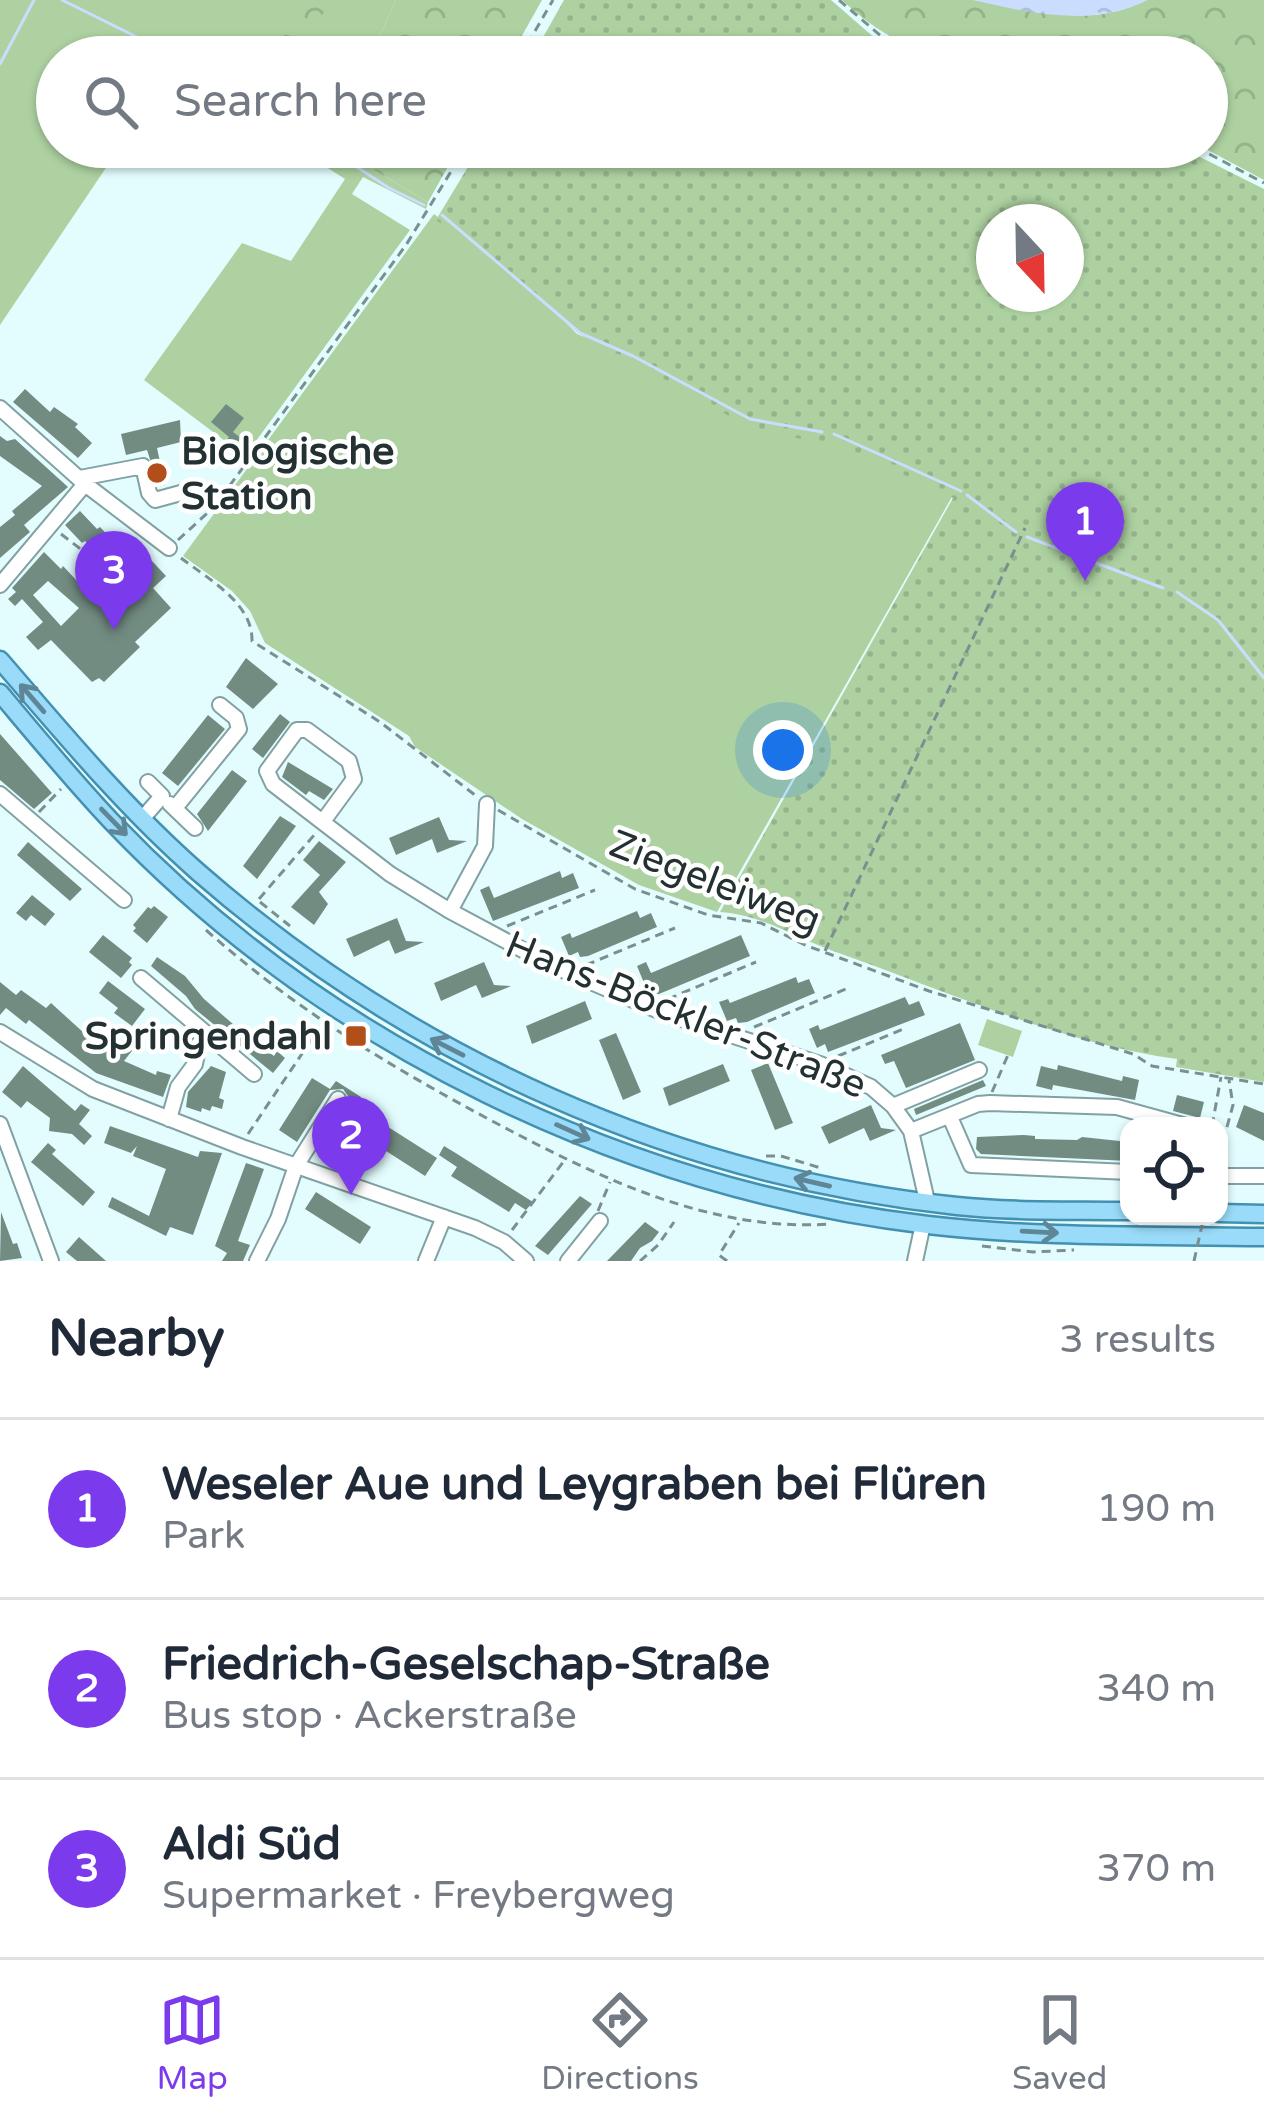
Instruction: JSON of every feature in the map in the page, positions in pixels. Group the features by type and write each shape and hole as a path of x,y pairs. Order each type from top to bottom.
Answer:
{"main road":[{"path":"0,660 142,819 196,871 293,950 421,1034 506,1077 593,1117 717,1160 840,1188 959,1206 1120,1211"},
{"path":"0,693 114,824 255,949 334,1006 464,1082 592,1140 760,1192 923,1224 1057,1233 1264,1237"},
{"path":"923,1224 927,1202"},
{"path":"1228,1213 1264,1214"}],"street":[{"path":"0,408 169,548"},
{"path":"0,585 83,481 143,466 155,500 199,488"},
{"path":"175,808 239,729 236,718 220,705"},
{"name":"Hans-Böckler-Straße","path":"329,825 354,779 349,761 307,730 297,730 267,771 273,784 390,874 567,973 730,1037 820,1064 871,1087 893,1106 910,1131 927,1202"},
{"path":"148,782 195,828"},
{"path":"0,794 124,901"},
{"path":"142,819 162,796"},
{"path":"450,911 485,846 488,804"},
{"path":"140,978 254,1074"},
{"path":"0,1032 93,1088 242,1147 444,1217 504,1242 526,1261"},
{"path":"169,1119 178,1088 195,1064 206,1034"},
{"path":"893,1106 979,1070"},
{"path":"257,1261 296,1166 338,1099"},
{"path":"910,1131 978,1104 1118,1107 1154,1117"},
{"path":"950,1117 971,1165 1120,1172"},
{"path":"0,1124 52,1261"},
{"path":"1228,1176 1264,1176"},
{"path":"426,1261 444,1217"},
{"path":"568,1261 600,1220"},
{"path":"915,1261 923,1224"}],"path":[{"path":"532,36 553,0"},
{"path":"839,0 880,36"},
{"path":"1228,164 1264,183"},
{"path":"169,548 214,507 406,245 453,168"},
{"path":"50,526 107,570"},
{"path":"825,952 1025,528"},
{"name":"Ziegeleiweg","path":"169,548 237,603 252,626 252,641 391,730 488,804 635,890 708,915 761,922 825,952 969,1005 1132,1054 1152,1066 1262,1083"},
{"path":"28,821 65,784"},
{"path":"291,928 257,901 316,833 329,825"},
{"path":"489,933 595,890"},
{"path":"204,928 268,985 322,1023 404,1074 565,1160 699,1212 766,1226 832,1224"},
{"path":"567,973 675,928"},
{"path":"650,1007 756,962"},
{"path":"730,1037 846,989"},
{"path":"242,1147 334,1006"},
{"path":"1022,1031 1029,1022"},
{"path":"820,1064 907,1028"},
{"path":"978,1104 991,1094 1009,1055"},
{"path":"1213,1117 1221,1077"},
{"path":"1228,1120 1233,1098 1229,1078"},
{"path":"764,1156 821,1168"},
{"path":"504,1242 565,1160"},
{"path":"600,1220 598,1207 610,1180"},
{"path":"727,1261 719,1255 740,1221"},
{"path":"640,1261 674,1222"},
{"path":"1194,1261 1202,1225"},
{"path":"974,1244 1033,1252 1079,1249"},
{"path":"1185,1247 1208,1247"},
{"path":"1033,1252 1041,1261"}],"green space":[{"path":"0,0 396,0 380,36 36,36 36,168 106,168 0,325"},
{"path":"307,0 332,0 309,36 284,36"},
{"path":"396,0 542,0 522,36 380,36"},
{"path":"564,0 831,0 872,36 544,36"},
{"path":"842,0 973,0 1081,15 1124,9 1147,0 1264,0 1264,180 1228,161 1228,36 890,36"},
{"path":"328,168 371,168 428,202 426,209 363,177 352,194 410,230 245,456 144,380 242,243 291,261 345,179"},
{"path":"371,168 447,168 428,202"},
{"path":"467,168 1222,168 1264,189 1264,1082 1176,1067 1177,1059 1046,1028 764,922 720,912 953,498 843,446 767,433 743,424 622,355 597,349 536,294 436,220"},
{"path":"434,214 550,306 577,334 833,439 953,495 717,912 639,885 522,819 415,747 409,736 265,643 250,611 232,591 183,556"},
{"path":"987,1019 1022,1031 1013,1057 978,1045"}],"water":[{"path":"973,0 1147,0 1126,9 1083,16"}],"building":[{"path":"25,389 50,412 54,407 78,424 75,427 92,443 78,458 13,402"},
{"path":"226,404 244,418 233,432 241,438 234,447 211,422"},
{"name":"Biologische Station","path":"180,420 181,442 157,448 165,485 159,487 147,450 126,455 121,434"},
{"path":"0,436 15,439 68,487 24,525 30,532 0,558 0,527 42,486 0,456"},
{"path":"80,511 144,568 152,561 166,576 153,588 171,608 135,642 140,647 104,682 99,678 92,682 51,640 38,650 26,637 43,622 22,599 15,606 8,599 44,552 105,606 130,582 65,525","holes":["48,581 79,608 61,626 33,595"]},
{"path":"246,658 278,684 253,709 226,687"},
{"path":"280,714 290,722 263,758 252,749"},
{"path":"208,715 225,729 178,786 162,773"},
{"path":"0,734 52,793 34,809 0,780"},
{"path":"288,762 333,789 324,800 309,791 306,795 282,777"},
{"path":"232,770 247,781 208,831 197,814"},
{"path":"280,816 296,826 257,879 243,866"},
{"path":"439,817 449,840 467,841 437,853 432,839 396,855 389,838"},
{"path":"319,841 346,862 319,892 328,904 314,925 291,907 320,875 303,860"},
{"path":"28,842 82,889 70,901 17,855"},
{"path":"560,871 562,878 573,873 579,888 493,921 480,890 489,886 494,898"},
{"path":"32,895 55,914 45,926 31,915 26,921 16,913"},
{"path":"154,906 168,917 147,943 133,931 133,925"},
{"path":"637,911 640,918 651,913 657,927 588,956 580,957 578,952 569,956 561,937 570,933 572,938"},
{"path":"397,918 406,941 424,942 395,954 389,940 354,957 346,939"},
{"path":"103,935 132,958 121,978 89,952"},
{"path":"741,935 750,956 649,995 637,966 646,962 651,973"},
{"path":"157,957 185,976 248,1037 274,1056 277,1051 285,1058 273,1073 151,966"},
{"path":"484,962 494,985 511,986 482,998 476,985 441,1001 434,983"},
{"path":"796,977 798,983 809,979 815,993 747,1022 727,1021 719,1002 728,999 730,1003"},
{"path":"108,981 145,1009 132,1026 99,993"},
{"path":"0,982 46,1008 51,1003 84,1033 90,1034 97,1026 120,1044 127,1034 138,1043 124,1061 156,1075 157,1071 171,1075 163,1097 96,1073 29,1020 26,1024 6,1008 0,1015"},
{"path":"905,997 909,1005 919,1001 925,1015 828,1052 825,1044 817,1048 809,1029 818,1025 820,1030"},
{"path":"585,1001 592,1019 532,1044 526,1026"},
{"path":"960,1023 975,1060 906,1088 894,1061 885,1064 881,1055"},
{"path":"616,1033 641,1092 623,1100 599,1040"},
{"path":"768,1063 793,1123 775,1130 751,1070"},
{"path":"723,1064 730,1081 669,1106 663,1088"},
{"path":"1058,1065 1122,1081 1123,1076 1139,1080 1135,1100 1036,1086 1041,1066 1057,1070"},
{"path":"23,1066 75,1111 81,1104 90,1110 79,1124 92,1136 84,1145 72,1134 49,1131 50,1118 27,1101 21,1108 2,1092"},
{"path":"211,1066 226,1072 219,1098 224,1100 222,1109 212,1106 201,1112 186,1107 188,1092"},
{"path":"312,1078 330,1089 336,1081 361,1097 355,1106 343,1089 330,1090 297,1142 279,1130"},
{"path":"983,1080 986,1086 916,1115 914,1109"},
{"path":"1177,1095 1204,1102 1200,1117 1173,1111"},
{"path":"871,1105 881,1128 896,1130 870,1141 864,1128 829,1144 821,1127"},
{"path":"1244,1105 1264,1113 1264,1141 1236,1127"},
{"path":"355,1106 437,1158 425,1176 344,1124"},
{"path":"110,1126 198,1157 200,1151 222,1153 193,1235 170,1227 166,1236 108,1207 112,1197 149,1216 166,1169 133,1156 137,1146 131,1153 104,1143"},
{"path":"977,1137 1120,1141 1120,1161 981,1154 976,1149"},
{"path":"48,1143 56,1150 52,1154 95,1192 83,1206 31,1162"},
{"path":"444,1146 533,1202 526,1210 515,1203 509,1212 451,1176 457,1167 439,1155"},
{"path":"246,1163 264,1169 238,1241 250,1245 243,1261 222,1261 227,1253 215,1246"},
{"path":"316,1192 371,1227 360,1244 305,1209"},
{"path":"580,1196 592,1204 548,1255 535,1246"},
{"path":"1,1212 13,1244 17,1243 22,1258 0,1261"},
{"path":"645,1222 659,1232 652,1241 631,1261 607,1261"},
{"path":"79,1237 106,1261 77,1261 66,1252"}],"waterway":[{"path":"0,64 34,0"},
{"path":"62,0 135,36"},
{"path":"358,168 424,205"},
{"path":"442,215 580,333 750,419 822,432"},
{"path":"834,434 961,491"},
{"path":"967,495 1016,532"},
{"path":"1027,537 1163,588"},
{"path":"1177,592 1218,620 1264,678"}],"place":[{"name":"Biologische Station","path":"157,473"},
{"name":"Weseler Aue und Leygraben bei Flüren","path":"1085,581"},
{"name":"Aldi Süd","path":"114,630"},
{"name":"Springendahl","path":"356,1036"},
{"name":"Friedrich-Geselschap-Straße","path":"351,1195"}]}
